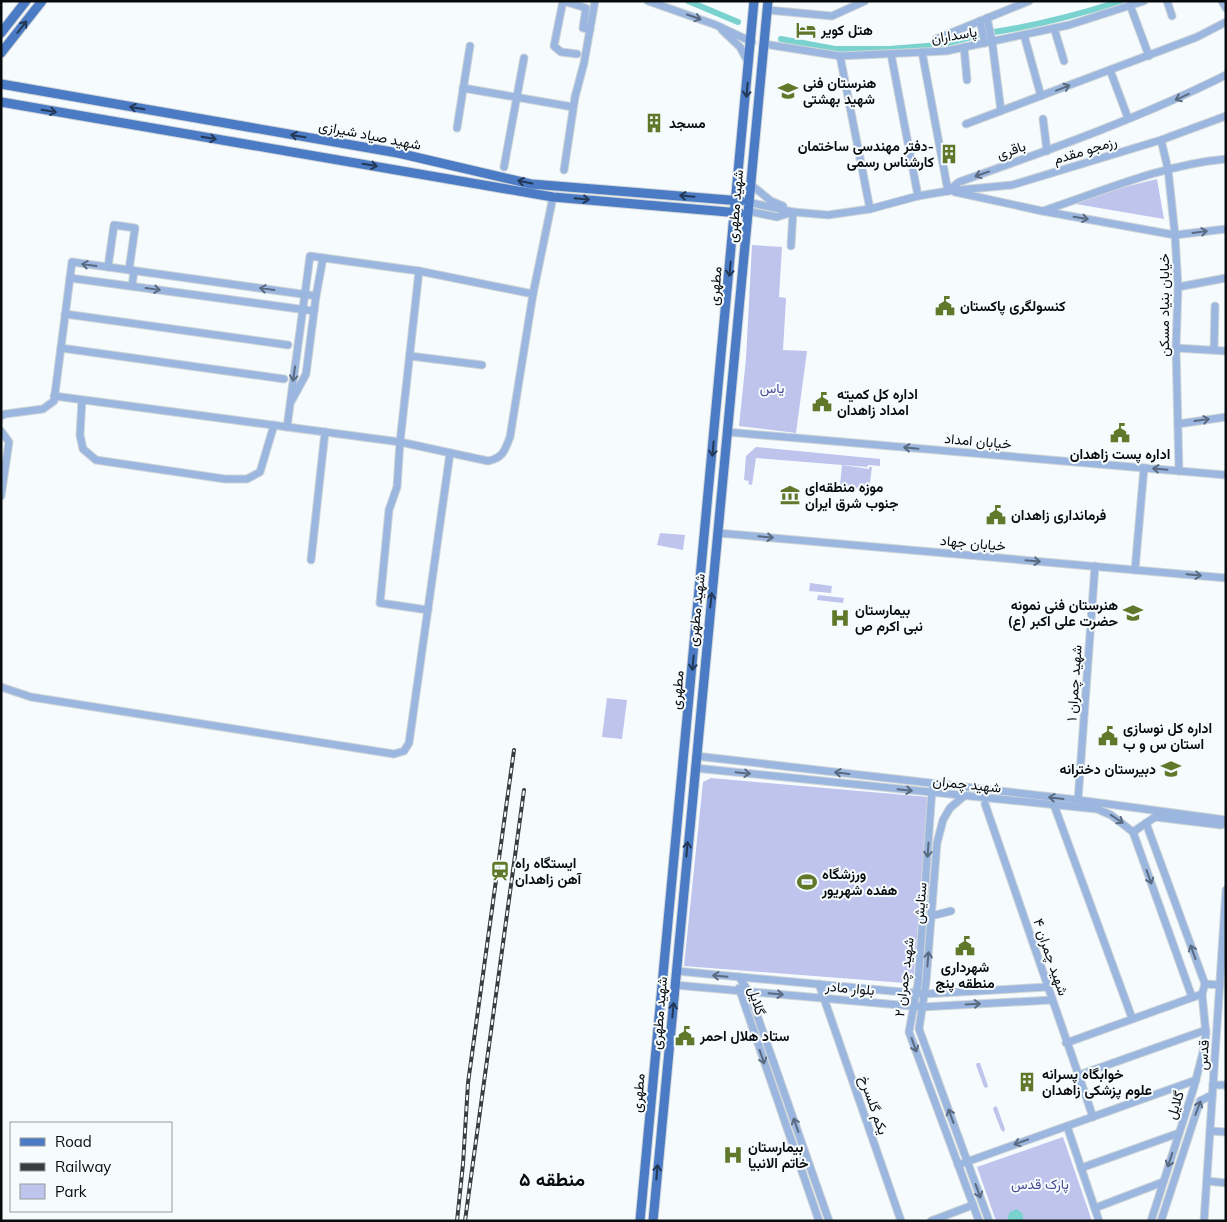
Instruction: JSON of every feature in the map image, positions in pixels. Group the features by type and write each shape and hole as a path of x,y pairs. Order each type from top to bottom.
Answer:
{"main road":[{"path":"1,33 26,1"},
{"path":"1,53 42,1"},
{"path":"754,1 752,42 764,44"},
{"name":"شهید مطهری","path":"653,1221 767,6"},
{"name":"مطهری","path":"640,1221 752,42"},
{"name":"شهید صیاد شیرازی","path":"1,84 398,153 532,184 736,200 748,206"},
{"name":"شهید صیاد شیرازی","path":"1,102 553,197 735,213 748,206"},
{"path":"715,427 727,430"},
{"path":"663,977 676,972"},
{"path":"663,977 675,984"}],"street":[{"path":"577,54 561,52 554,46 563,1 586,8 583,28 590,30"},
{"path":"564,170 574,107 595,1"},
{"path":"648,1 716,25 752,42"},
{"path":"767,6 832,16 865,1"},
{"path":"936,39 1028,1"},
{"name":"پاسداران","path":"764,44 840,56 946,51 1054,28 1144,1"},
{"path":"1166,1 1172,16"},
{"path":"1222,1 1226,8"},
{"path":"1130,5 1148,56"},
{"path":"982,20 1001,111"},
{"path":"966,124 1197,37 1226,22"},
{"path":"716,25 740,47 750,65"},
{"path":"1054,28 1064,61"},
{"path":"1024,35 1040,96"},
{"path":"457,128 470,46"},
{"path":"964,47 967,80"},
{"path":"922,52 948,191 1042,211 1175,235 1226,228"},
{"path":"891,54 918,196"},
{"path":"840,56 870,209"},
{"path":"504,168 524,58"},
{"path":"1110,70 1128,118"},
{"name":"باقری","path":"795,212 828,215 870,209 918,196 948,191 959,182 1047,151 1182,97 1226,75"},
{"path":"464,88 574,107"},
{"name":"رزمجو مقدم","path":"948,191 1012,185 1161,140 1226,116"},
{"path":"1044,119 1047,151"},
{"name":"خیابان بنیاد مسکن","path":"1161,140 1168,168 1178,287 1176,348 1179,471"},
{"path":"1042,211 1168,168 1200,161 1226,159"},
{"path":"750,184 771,201 795,212"},
{"path":"54,396 400,442 488,461 497,459 504,452 510,437 533,294 553,197"},
{"path":"748,206 777,217 795,212"},
{"path":"790,246 795,212"},
{"path":"108,267 114,226 135,228 132,286"},
{"path":"287,427 310,256 419,270 533,294"},
{"path":"290,405 306,374 323,258"},
{"path":"1,416 43,409 54,401 72,262 316,296"},
{"path":"419,270 396,487 389,510 380,603 428,610"},
{"path":"70,278 314,311"},
{"path":"1178,287 1226,278"},
{"path":"1214,350 1215,306"},
{"path":"65,314 288,345"},
{"path":"298,346 309,348"},
{"path":"61,348 284,379"},
{"path":"1176,348 1226,351"},
{"path":"410,356 482,365"},
{"path":"82,400 80,436 83,449 96,460 225,479 247,479 260,472 274,425"},
{"path":"1178,424 1226,417"},
{"name":"خیابان امداد","path":"727,430 1226,475"},
{"path":"1,432 9,442 1,496"},
{"path":"311,560 325,432"},
{"path":"1,687 31,697 394,754 404,751 409,743 450,453"},
{"path":"1135,570 1144,468"},
{"name":"خیابان جهاد","path":"718,533 1226,578"},
{"name":"شهید چمران ۱","path":"1078,800 1095,566"},
{"name":"شهید چمران","path":"695,768 1097,810 1111,815 1133,832 1155,817 1221,825 1226,821 1221,818 1078,800 696,756"},
{"name":"شهید چمران ۲","path":"934,784 916,993 910,1032 978,1221"},
{"name":"ستایش","path":"964,796 950,808 943,820 937,843 924,994 919,1028 989,1221"},
{"name":"شهید چمران ۴","path":"985,804 1093,1117"},
{"path":"1054,805 1132,1018"},
{"path":"1066,1043 1202,994 1205,984 1146,823"},
{"path":"1133,832 1192,997"},
{"name":"قدس","path":"1204,1221 1226,890"},
{"path":"931,916 951,911"},
{"name":"بلوار مادر","path":"676,972 924,994 1048,987"},
{"name":"گلایل","path":"739,977 739,991 819,1221"},
{"name":"گلایل","path":"739,977 749,992 829,1221"},
{"name":"بلوار مادر","path":"675,984 922,1007 1052,1000"},
{"name":"یکم گلسرخ","path":"819,984 901,1221"},
{"path":"1205,984 1220,985"},
{"name":"گلایل","path":"1150,1221 1196,1080 1203,1052 1206,1030 1202,994"},
{"path":"1079,1076 1206,1030"},
{"path":"958,1165 1196,1080"},
{"path":"1213,1085 1226,1085"},
{"name":"گلایل","path":"1160,1221 1200,1100 1212,1095"},
{"path":"1067,1126 1099,1221"},
{"path":"1210,1131 1226,1132"},
{"path":"1081,1168 1179,1133"},
{"path":"1207,1181 1226,1182"},
{"path":"1095,1208 1163,1182"},
{"path":"931,1221 973,1206"}],"green space":[{"path":"1157,179 1164,219 1064,202"},
{"name":"یاس","path":"752,245 782,247 779,297 786,298 783,350 807,351 796,433 739,426 746,359"},
{"path":"756,447 880,459 880,466 868,465 867,467 756,458 752,485 748,484 749,481 744,480 746,456"},
{"path":"842,465 869,469 869,467 872,467 869,490 840,486"},
{"path":"660,533 685,535 683,550 657,545"},
{"path":"810,583 832,586 831,593 809,591"},
{"path":"818,595 844,598 843,603 817,600"},
{"path":"607,698 627,700 622,739 602,737"},
{"name":"ورزشگاه هفده شهریور","path":"711,778 928,797 914,974 905,983 684,966 703,782"},
{"path":"980,1063 988,1086 987,1088 984,1087 976,1065"},
{"path":"995,1106 1005,1129 1004,1132 1001,1130 993,1109"},
{"name":"پارک قدس","path":"1063,1137 1092,1221 996,1221 977,1167"}],"shaded area":[{"path":"1017,1209 1023,1214 1023,1221 1009,1221 1010,1212"}],"waterway":[{"path":"688,1 738,22"},
{"path":"994,32 1058,19 1121,1"},
{"path":"781,39 835,49 889,49 940,45 987,33"}],"railway":[{"path":"457,1221 468,1083 514,750"},
{"path":"465,1221 524,790"}],"place":[{"name":"هتل کویر","path":"806,30"},
{"name":"هنرستان فنی شهید بهشتی","path":"788,91"},
{"name":"مسجد","path":"654,123"},
{"name":"دفتر مهندسی ساختمان- کارشناس رسمی","path":"949,154"},
{"name":"کنسولگری پاکستان","path":"945,306"},
{"name":"اداره کل کمیته امداد زاهدان","path":"822,402"},
{"name":"اداره پست زاهدان","path":"1120,433"},
{"name":"موزه منطقه‌ای جنوب شرق ایران","path":"790,495"},
{"name":"فرمانداری زاهدان","path":"996,515"},
{"name":"هنرستان فنی نمونه حضرت علی اکبر (ع)","path":"1133,613"},
{"name":"بیمارستان نبی اکرم ص","path":"840,618"},
{"name":"اداره کل نوسازی استان س و ب","path":"1108,736"},
{"name":"دبیرستان دخترانه","path":"1171,769"},
{"name":"ایستگاه راه آهن زاهدان","path":"500,871"},
{"name":"ورزشگاه هفده شهریور","path":"807,882"},
{"name":"شهرداری منطقه پنج","path":"965,946"},
{"name":"ستاد هلال احمر","path":"685,1036"},
{"name":"خوابگاه پسرانه علوم پزشکی زاهدان","path":"1027,1082"},
{"name":"بیمارستان خاتم الانبیا","path":"733,1155"}],"district":[{"name":"منطقه ۵","path":"552,1179"}]}
